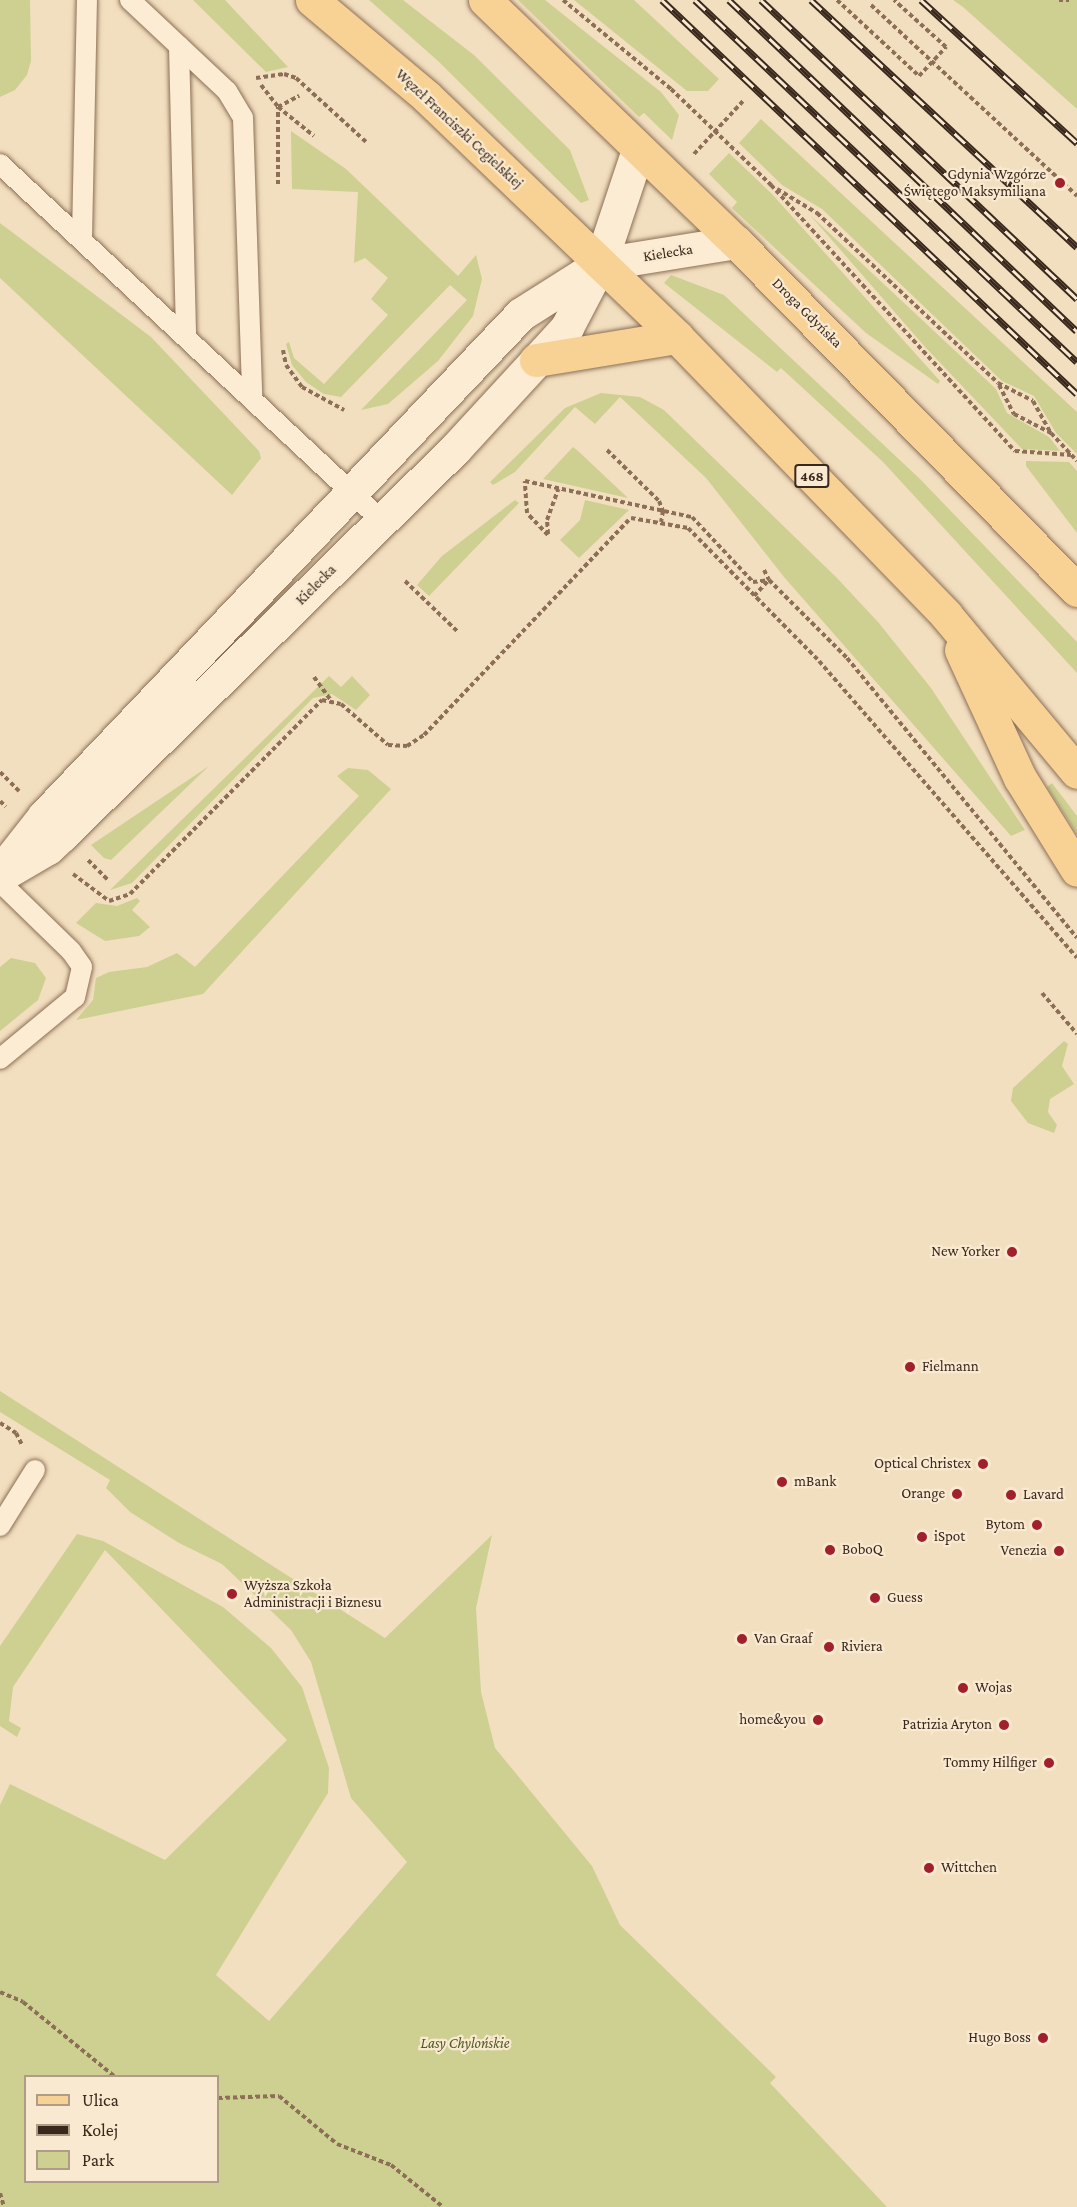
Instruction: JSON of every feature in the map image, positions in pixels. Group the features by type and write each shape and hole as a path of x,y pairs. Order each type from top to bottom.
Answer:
{"main road":[{"name":"Węzeł Franciszki Cegielskiej","path":"312,0 427,97 600,264"},
{"path":"468,0 529,44"},
{"path":"485,0 529,44"},
{"name":"Droga Gdyńska","path":"529,44 736,242 1077,591"},
{"name":"Kielecka","path":"0,874 48,848 455,449 567,327 600,264 638,150"},
{"name":"Kielecka","path":"0,874 37,824 521,314 600,264 736,242"},
{"name":"468","path":"600,264 677,337 946,615 1034,717 1077,746"},
{"path":"536,360 677,337"},
{"path":"946,615 1020,778 1077,870"},
{"path":"1034,717 1077,772"}],"lane":[{"path":"82,237 87,0"},
{"path":"130,0 227,91 243,118 252,396"},
{"path":"179,46 186,335"},
{"path":"0,164 82,237 382,521"},
{"path":"0,882 71,951 82,967 75,997 51,1020 0,1059"},
{"path":"0,1526 35,1470"}],"path":[{"path":"562,0 716,131 771,185 1015,451 1071,455"},
{"path":"837,0 919,76 946,47 894,0"},
{"path":"1059,0 1069,0"},
{"path":"871,5 1077,196"},
{"path":"256,78 284,74 296,78 366,142"},
{"path":"278,107 299,96"},
{"path":"691,157 743,101"},
{"path":"278,107 315,136"},
{"path":"278,107 278,193"},
{"path":"771,185 817,213 998,384 1033,401 1051,433 1077,461"},
{"path":"282,343 294,378 313,395 344,410"},
{"path":"998,384 1014,414 1051,433"},
{"path":"607,450 659,501 663,511 661,522"},
{"path":"558,489 547,520 548,535 527,513 525,481 692,517 753,582 769,580"},
{"path":"314,677 331,700 388,745 407,746 424,735 631,518 688,528 819,661 1077,958"},
{"path":"764,570 769,580 847,658 1077,938"},
{"path":"754,596 769,580"},
{"path":"405,581 456,631"},
{"path":"67,867 109,901 130,894 311,708 322,700 331,700"},
{"path":"0,772 23,795"},
{"path":"81,854 108,880"},
{"path":"1042,993 1077,1034"},
{"path":"0,1423 16,1433"},
{"path":"0,1992 23,2002 113,2075"},
{"path":"219,2098 279,2096 337,2144 391,2165 443,2207"},
{"path":"0,2193 4,2207"}],"green space":[{"path":"0,0 30,0 31,61 27,75 15,90 0,97"},
{"path":"193,0 225,0 288,67 266,72"},
{"path":"369,0 403,0 474,55 570,150 589,200 581,203 438,61"},
{"path":"518,0 545,0 661,92 679,115 672,140 644,113 639,117"},
{"path":"574,0 634,0 719,79 708,91 687,91"},
{"path":"953,0 1077,0 1077,109 963,7"},
{"path":"761,119 1077,412 1077,454 1056,433 1034,396 1002,381 822,209 782,185 739,143"},
{"path":"291,131 346,169 458,276 476,255 482,279 473,316 438,361 388,404 361,410 467,300 450,285 341,397 324,394 306,382 292,365 286,344 289,342 294,358 324,384 388,315 371,299 388,278 365,258 354,263 358,192 292,189"},
{"path":"729,153 772,194 940,381 938,384 866,333 732,208 737,202 709,174"},
{"path":"810,215 996,389 1007,413 1049,437 1060,451 1022,449 926,348"},
{"path":"0,223 151,337 259,451 261,458 232,495 0,278"},
{"path":"671,275 724,295 920,479 1077,642 1077,673 883,462 781,368 777,372 664,283"},
{"path":"601,393 640,397 664,410 837,578 878,622 931,688 1025,830 1011,836 784,577 706,478 620,397 595,424 575,407 515,472 493,485 490,482 565,408"},
{"path":"573,447 577,450 628,498 543,479"},
{"path":"1026,461 1069,462 1077,471 1077,533 1026,466"},
{"path":"515,500 519,503 429,596 417,585 442,556"},
{"path":"585,500 629,510 579,558 560,540 580,520"},
{"path":"329,676 341,687 352,676 370,695 356,710 332,694 313,698 132,883 110,890"},
{"path":"209,766 111,860 104,858 91,845"},
{"path":"348,768 368,770 391,789 203,994 76,1020 93,1000 96,978 109,972 147,967 177,953 195,967 359,796 337,776"},
{"path":"1052,783 1077,816 1077,834 1047,787"},
{"path":"137,898 140,901 132,910 150,927 139,936 105,941 76,923 96,903 117,906"},
{"path":"11,958 35,963 46,978 38,1000 0,1031 0,967"},
{"path":"1064,1041 1068,1044 1062,1066 1074,1084 1050,1099 1048,1112 1057,1125 1054,1133 1028,1123 1011,1101 1013,1088"},
{"name":"Lasy Chylońskie","path":"0,1391 385,1638 492,1535 476,1608 481,1692 495,1748 592,1866 620,1925 776,2077 770,2083 887,2207 0,2207 0,1805 10,1784 165,1860 287,1740 105,1550 13,1687 9,1721 21,1728 17,1737 0,1726 0,1646 77,1534 103,1541 223,1607 271,1648 302,1687 329,1768 328,1793 216,1975 269,2021 407,1862 351,1798 311,1662 291,1630 222,1564 179,1543 130,1512 106,1488 110,1480 0,1412"}],"railway":[{"path":"662,0 1077,394"},
{"path":"695,0 1077,362"},
{"path":"729,0 1077,331"},
{"path":"761,0 1077,299"},
{"path":"811,0 1077,247"},
{"path":"921,0 1077,143"}],"place":[{"name":"Gdynia Wzgórze Świętego Maksymiliana","path":"1060,183"},
{"name":"New Yorker","path":"1012,1252"},
{"name":"Fielmann","path":"910,1367"},
{"name":"Optical Christex","path":"983,1464"},
{"name":"mBank","path":"782,1482"},
{"name":"Orange","path":"957,1494"},
{"name":"Lavard","path":"1011,1495"},
{"name":"Bytom","path":"1037,1525"},
{"name":"iSpot","path":"922,1537"},
{"name":"BoboQ","path":"830,1550"},
{"name":"Venezia","path":"1059,1551"},
{"name":"Wyższa Szkoła Administracji i Biznesu","path":"232,1594"},
{"name":"Guess","path":"875,1598"},
{"name":"Van Graaf","path":"742,1639"},
{"name":"Riviera","path":"829,1647"},
{"name":"Wojas","path":"963,1688"},
{"name":"home&you","path":"818,1720"},
{"name":"Patrizia Aryton","path":"1004,1725"},
{"name":"Tommy Hilfiger","path":"1049,1763"},
{"name":"Wittchen","path":"929,1868"},
{"name":"Hugo Boss","path":"1043,2038"}]}
